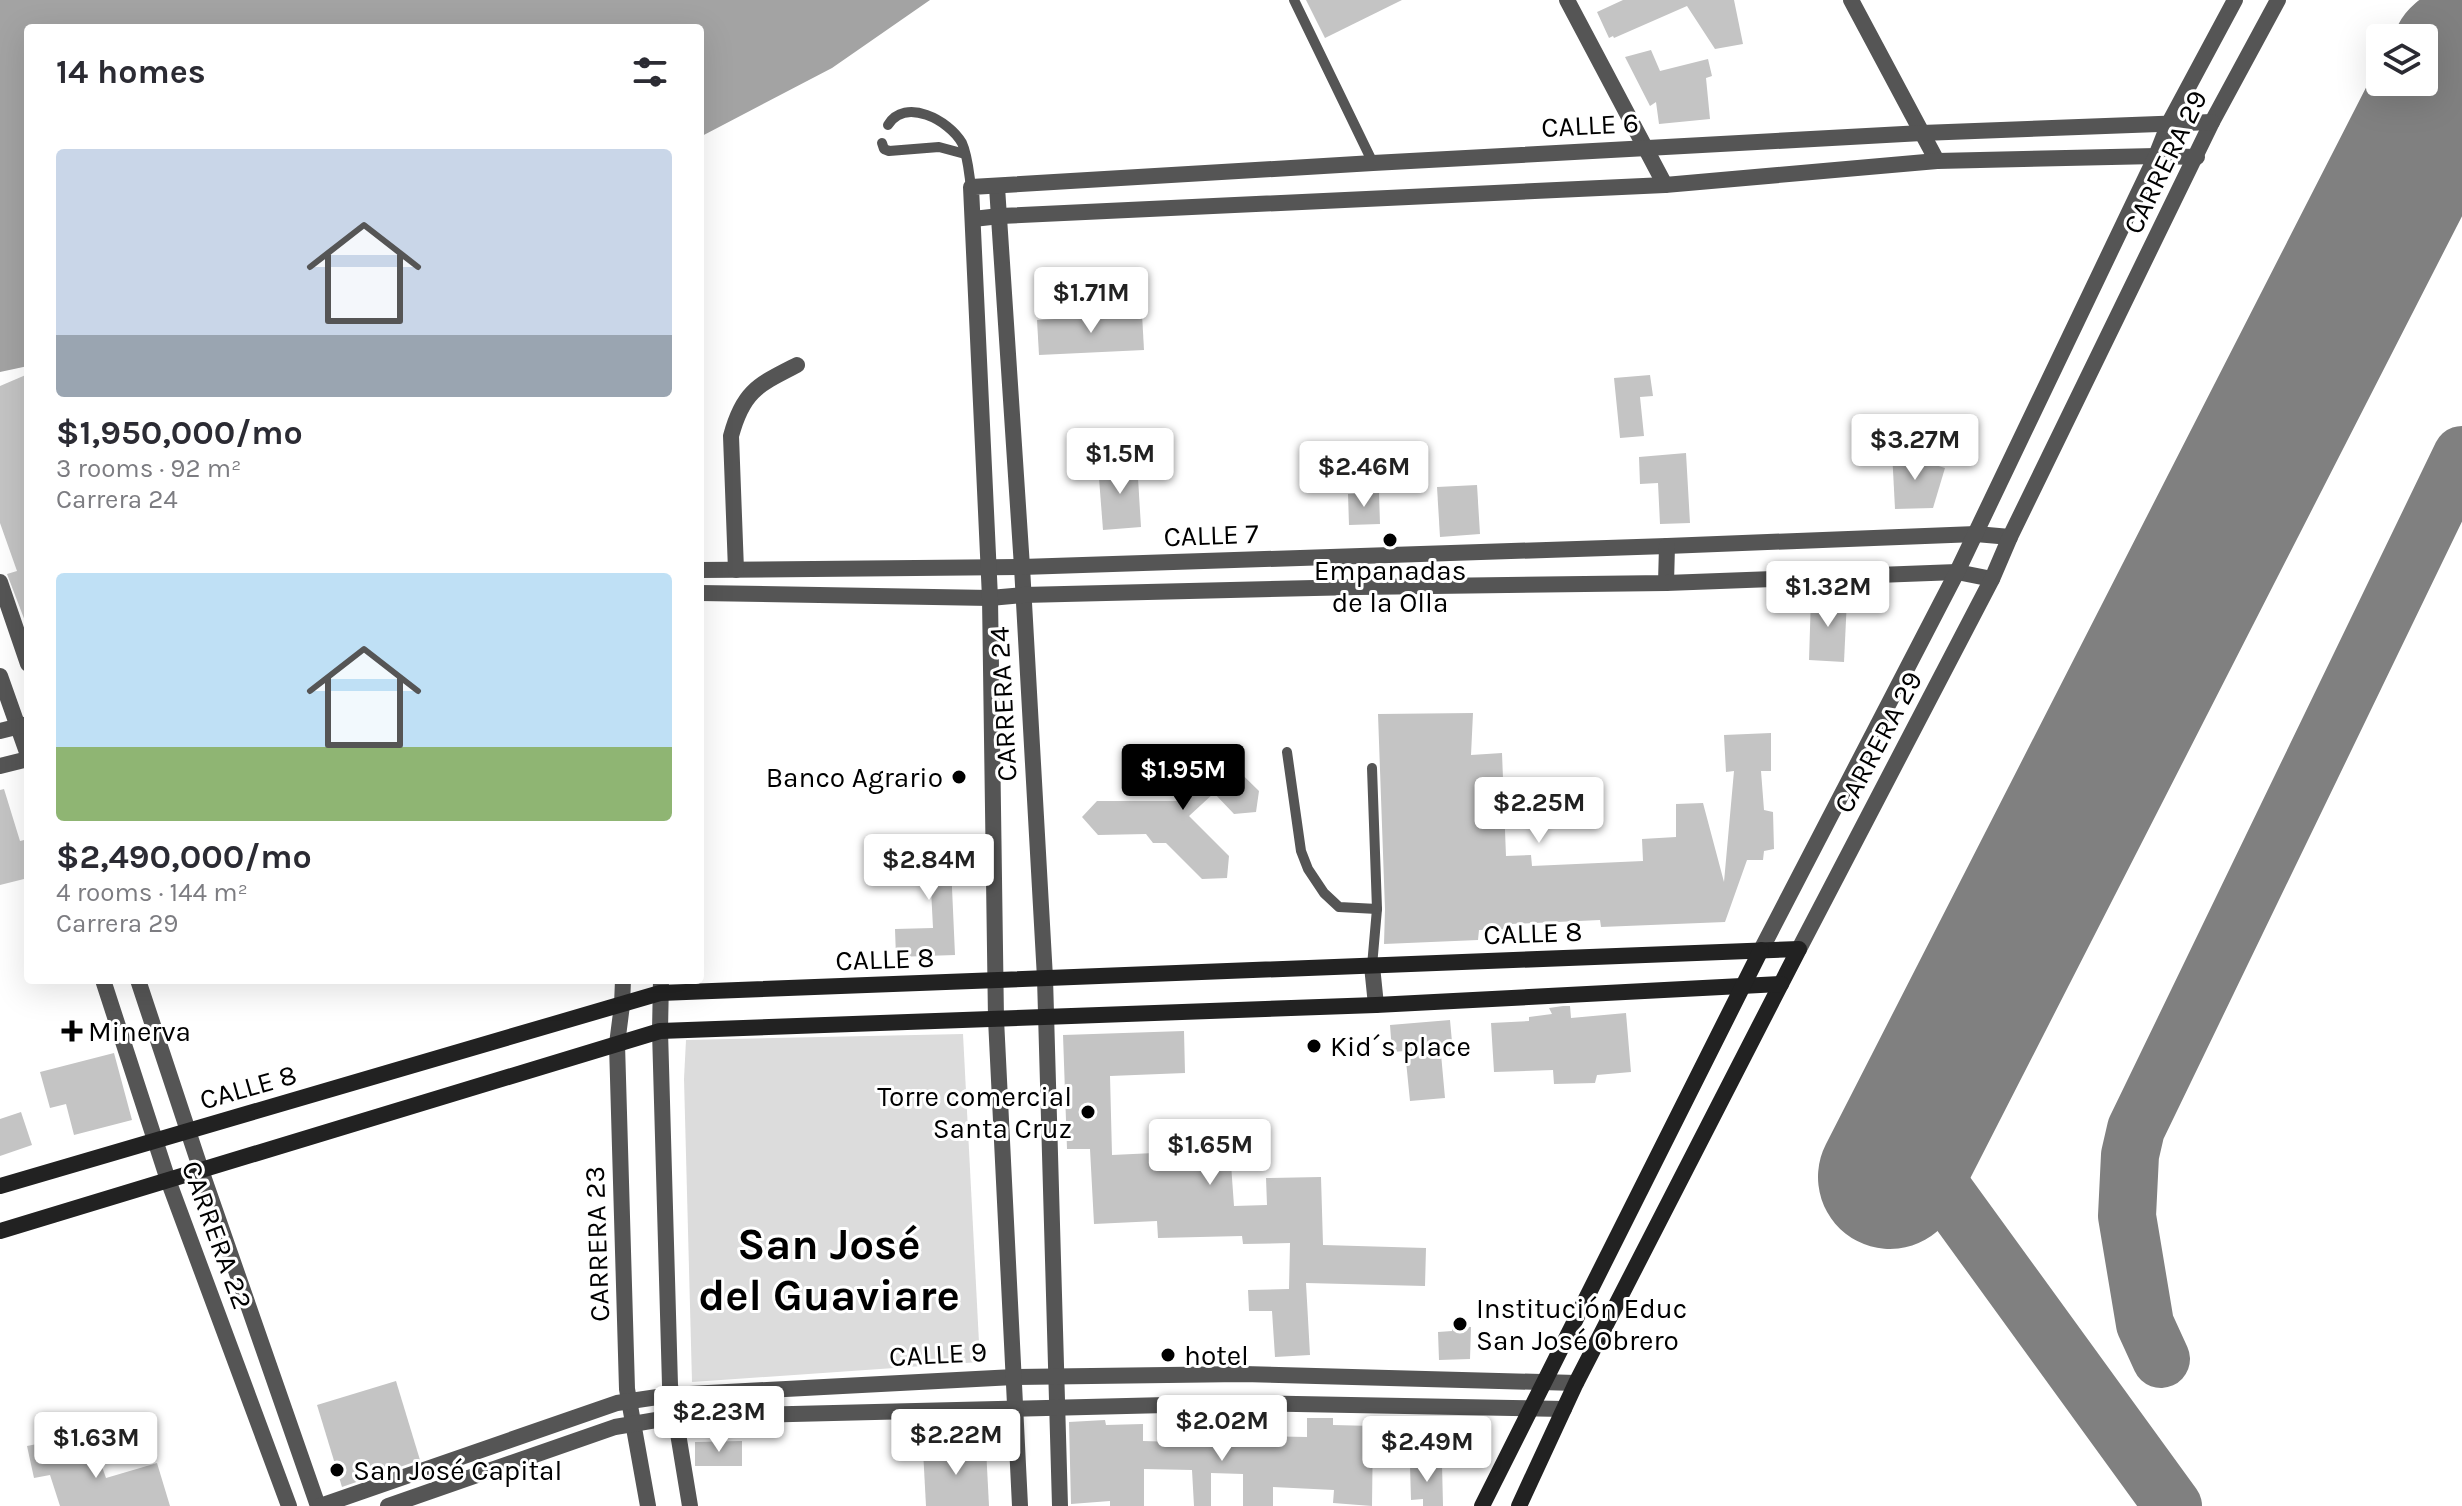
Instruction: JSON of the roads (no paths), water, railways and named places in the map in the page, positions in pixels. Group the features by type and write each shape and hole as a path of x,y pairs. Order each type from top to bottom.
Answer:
{"main road":[{"name":"CALLE 8","path":"0,1186 622,1005 661,987 995,980 1799,949"},
{"name":"CARRERA 29","path":"1519,1506 1576,1383 1799,949"},
{"name":"CARRERA 29","path":"1482,1506 1761,950"},
{"path":"0,1231 660,1031 1376,1005 1781,984"}],"street":[{"path":"1567,0 1665,185"},
{"path":"1851,0 1937,161"},
{"name":"CARRERA 29","path":"1761,950 1976,534 2169,123 2235,0"},
{"name":"CARRERA 29","path":"1799,949 1992,579 2212,122 2278,0"},
{"name":"CALLE 6","path":"971,187 1922,133 2212,122"},
{"path":"973,219 1665,185 1937,161 2197,157"},
{"name":"CARRERA 24","path":"971,187 990,598 996,1019 1020,1506"},
{"name":"CARRERA 24","path":"997,187 1045,978 1060,1506"},
{"path":"736,570 731,436 736,419 741,406 757,388 797,365"},
{"name":"CALLE 7","path":"704,570 1022,567 1976,534 2010,537"},
{"path":"1666,583 1667,546"},
{"path":"1358,557 1358,587"},
{"name":"CALLE 7","path":"704,593 990,598 1358,587 1666,583 1957,572 1992,579"},
{"path":"0,582 24,652"},
{"path":"0,676 24,748"},
{"path":"0,766 24,758"},
{"path":"1372,966 1376,1005"},
{"name":"CARRERA 22","path":"104,984 168,1180 289,1506"},
{"name":"CARRERA 22","path":"139,984 319,1506"},
{"name":"CARRERA 23","path":"623,984 617,1044 628,1400 648,1506"},
{"path":"661,987 671,1395 690,1506"},
{"path":"1243,1374 1247,1403"},
{"name":"CALLE 9","path":"319,1506 628,1400 671,1395 1014,1377 1243,1374 1576,1383"},
{"name":"CALLE 9","path":"388,1506 615,1427 674,1417 1247,1403 1564,1409"}],"lane":[{"path":"1294,0 1373,163"},
{"path":"888,125 895,116 905,112 930,116 954,133 962,144 971,187"},
{"path":"882,143 884,149 889,151 939,147 965,154"},
{"path":"1287,752 1301,851 1308,869 1324,893 1339,907 1377,909"},
{"path":"1372,768 1377,909 1372,966"}],"place":[{"name":"Empanadas de la Olla","path":"1390,540"},
{"name":"Banco Agrario","path":"959,777"},
{"name":"Minerva","path":"72,1031"},
{"name":"Kid´s place","path":"1314,1046"},
{"name":"Torre comercial Santa Cruz","path":"1088,1112"},
{"name":"Institución Educ San José Obrero","path":"1460,1324"},
{"name":"hotel","path":"1168,1355"},
{"name":"San José Capital","path":"337,1470"}],"district":[{"name":"San José del Guaviare","path":"829,1270"}]}
